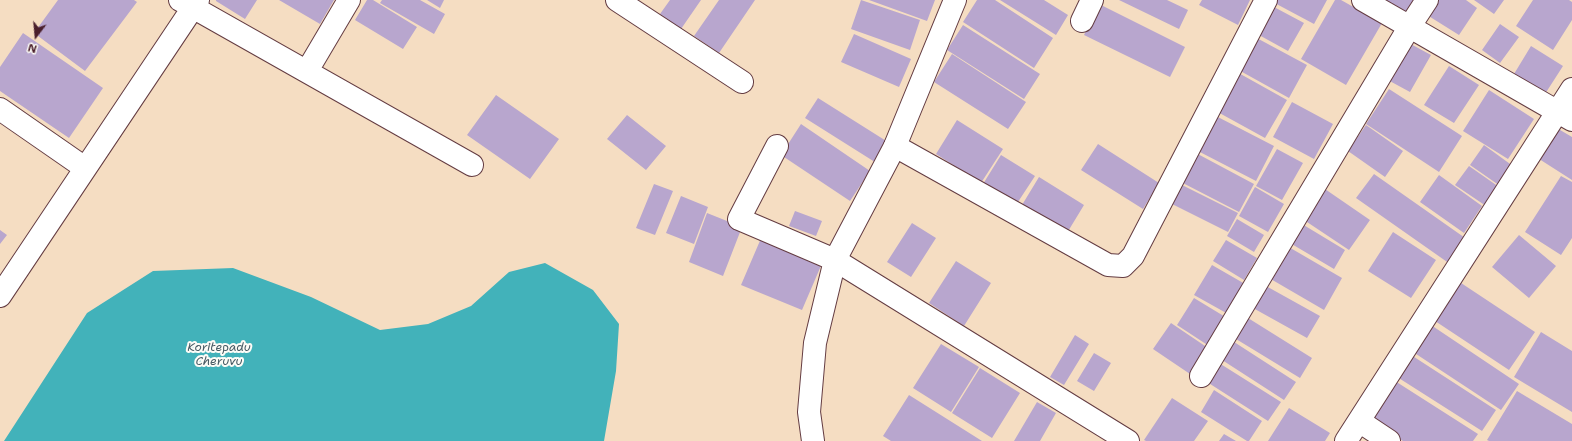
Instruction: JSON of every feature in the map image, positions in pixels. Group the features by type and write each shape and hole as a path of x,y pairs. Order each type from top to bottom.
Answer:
{"street":[{"path":"307,71 349,0"},
{"path":"617,0 742,82"},
{"path":"813,441 809,412 816,343 835,260 896,146 955,0"},
{"path":"1082,21 1092,0"},
{"path":"896,146 1108,265 1123,266 1133,256 1266,0"},
{"path":"1363,0 1565,115"},
{"path":"1201,376 1426,0"},
{"path":"0,296 85,168 190,3 472,165"},
{"path":"1346,441 1358,420 1565,115 1572,89"},
{"path":"0,109 85,168"},
{"path":"777,146 739,219 835,260 1128,441"},
{"path":"1358,420 1389,441"}],"water":[{"name":"Koritepadu Cheruvu","path":"545,263 593,290 619,324 616,371 604,441 4,441 87,313 153,271 233,268 311,297 380,330 428,324 471,306 509,272"}],"building":[{"path":"58,0 134,0 137,2 85,71 34,33"},
{"path":"216,0 257,0 245,19"},
{"path":"279,0 334,0 320,24"},
{"path":"367,0 373,0 417,27 403,49 355,20"},
{"path":"382,0 420,0 445,14 434,34 380,3"},
{"path":"427,0 444,0 440,8"},
{"path":"670,0 701,0 681,29 660,14"},
{"path":"719,0 755,0 719,53 694,36"},
{"path":"861,0 920,20 910,50 851,29"},
{"path":"869,0 935,0 927,21"},
{"path":"977,0 995,0 1053,38 1034,68 963,22"},
{"path":"1000,0 1044,0 1068,15 1056,35"},
{"path":"1119,0 1167,0 1188,10 1179,29"},
{"path":"1202,0 1250,0 1238,25 1199,5"},
{"path":"1269,0 1327,0 1314,24"},
{"path":"1335,0 1341,0 1382,23 1346,85 1301,59"},
{"path":"1385,0 1414,0 1406,13"},
{"path":"1437,0 1466,0 1477,8 1459,35 1427,15"},
{"path":"1474,0 1504,0 1494,14"},
{"path":"1533,0 1569,0 1572,2 1572,20 1553,50 1516,26"},
{"path":"1099,4 1185,47 1170,77 1084,35"},
{"path":"1274,7 1304,23 1288,51 1259,35"},
{"path":"1500,24 1519,37 1500,63 1482,50"},
{"path":"963,25 1040,74 1024,99 947,50"},
{"path":"23,33 103,88 69,138 0,91 0,67"},
{"path":"854,34 911,59 899,87 841,62"},
{"path":"1253,36 1307,65 1289,98 1235,68"},
{"path":"1407,42 1431,55 1410,92 1386,79"},
{"path":"1531,46 1563,66 1545,94 1514,74"},
{"path":"952,54 1026,102 1008,129 934,82"},
{"path":"1449,66 1479,85 1454,123 1424,105"},
{"path":"1235,71 1287,100 1265,138 1214,110"},
{"path":"1389,89 1462,136 1439,172 1366,124"},
{"path":"1489,90 1534,119 1508,159 1463,131"},
{"path":"496,95 559,139 530,179 467,135"},
{"path":"818,98 891,144 878,164 805,118"},
{"path":"1292,102 1333,124 1314,159 1273,137"},
{"path":"627,115 666,146 646,170 607,139"},
{"path":"1214,115 1274,146 1256,181 1196,150"},
{"path":"957,120 1003,149 981,183 936,154"},
{"path":"801,124 870,171 850,201 781,155"},
{"path":"1366,125 1403,151 1385,177 1348,151"},
{"path":"1555,127 1572,137 1572,180 1536,157"},
{"path":"1098,144 1159,183 1143,209 1081,170"},
{"path":"1484,145 1517,169 1503,188 1470,165"},
{"path":"1277,149 1303,163 1282,200 1256,186"},
{"path":"1194,152 1254,184 1239,212 1179,181"},
{"path":"1001,155 1035,176 1016,205 983,184"},
{"path":"1469,166 1499,187 1486,206 1455,185"},
{"path":"1374,174 1468,240 1450,264 1356,198"},
{"path":"1439,175 1482,206 1464,233 1420,202"},
{"path":"1561,176 1572,182 1572,238 1561,255 1525,232"},
{"path":"1039,177 1084,205 1067,233 1022,205"},
{"path":"1178,183 1238,213 1228,232 1168,202"},
{"path":"654,184 673,191 655,235 636,228"},
{"path":"1255,187 1284,204 1268,232 1239,216"},
{"path":"1322,187 1370,220 1349,250 1301,218"},
{"path":"681,196 708,207 694,244 666,233"},
{"path":"795,211 822,221 816,236 789,226"},
{"path":"707,213 742,227 723,276 689,262"},
{"path":"1237,219 1264,235 1254,252 1227,236"},
{"path":"912,223 936,238 911,277 887,262"},
{"path":"1302,224 1345,250 1334,269 1290,243"},
{"path":"0,230 7,235 0,244"},
{"path":"1393,232 1436,260 1411,298 1368,271"},
{"path":"1519,235 1556,266 1529,298 1492,267"},
{"path":"762,236 823,261 802,310 741,285"},
{"path":"1226,240 1257,258 1244,280 1213,261"},
{"path":"1287,246 1342,278 1324,310 1269,278"},
{"path":"956,261 991,283 964,326 929,303"},
{"path":"1212,265 1245,284 1228,314 1194,295"},
{"path":"1455,279 1535,332 1509,370 1429,317"},
{"path":"1266,286 1320,316 1307,338 1253,308"},
{"path":"1194,298 1227,318 1209,346 1177,325"},
{"path":"1248,318 1312,358 1300,378 1236,339"},
{"path":"1171,323 1208,348 1190,374 1153,349"},
{"path":"1428,323 1519,384 1501,410 1410,350"},
{"path":"1541,332 1572,351 1572,412 1514,377"},
{"path":"1075,335 1089,344 1064,385 1050,377"},
{"path":"1231,340 1296,382 1284,400 1219,358"},
{"path":"941,344 979,367 951,412 913,388"},
{"path":"1094,353 1111,363 1094,391 1077,381"},
{"path":"1408,353 1496,410 1482,431 1394,375"},
{"path":"1219,363 1281,402 1268,421 1207,382"},
{"path":"980,368 1020,393 992,438 952,413"},
{"path":"1395,381 1478,434 1473,441 1403,441 1370,420"},
{"path":"1214,390 1262,421 1249,441 1201,412"},
{"path":"1517,391 1572,424 1572,441 1487,440"},
{"path":"909,395 982,441 891,441 883,436"},
{"path":"1172,398 1208,421 1194,441 1144,440"},
{"path":"1037,402 1056,413 1040,441 1014,441"},
{"path":"1289,408 1330,433 1325,441 1268,441"},
{"path":"1224,434 1236,441 1219,441"}]}
